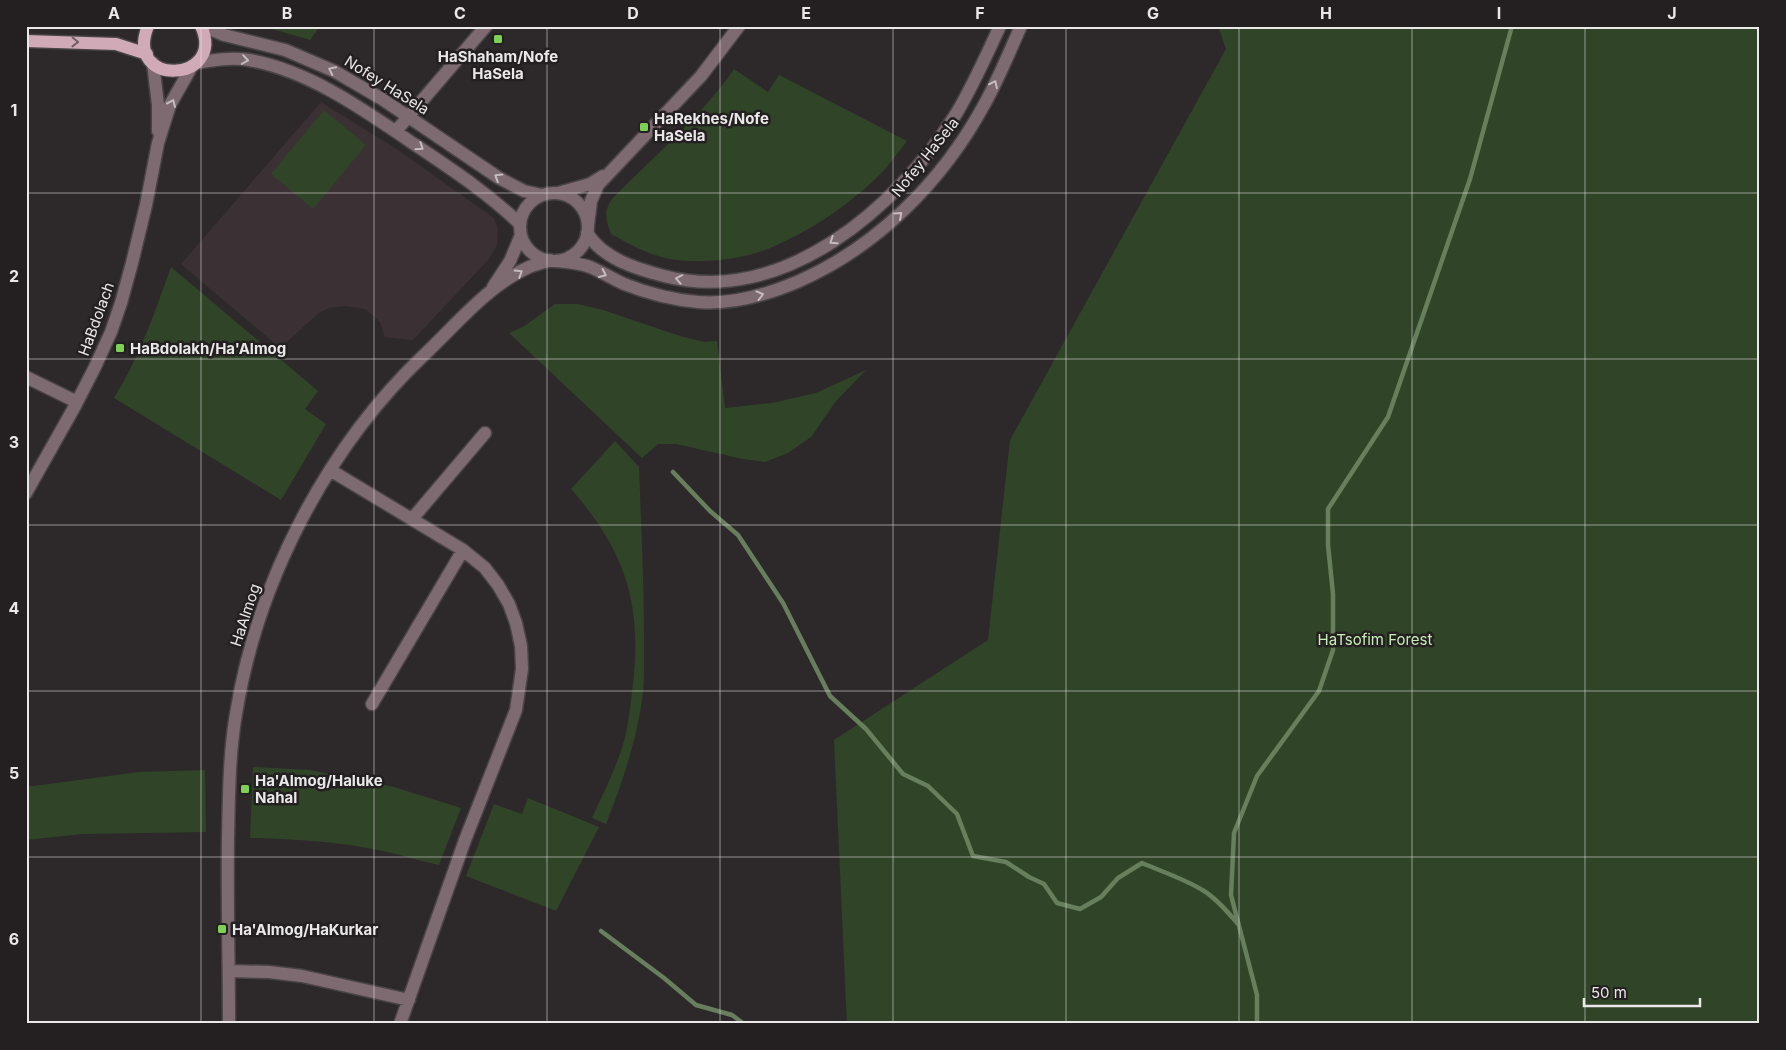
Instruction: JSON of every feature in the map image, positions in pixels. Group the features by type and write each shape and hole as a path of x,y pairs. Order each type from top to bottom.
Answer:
{"main road":[{"path":"148,26 144,35 144,44 150,59"},
{"path":"26,41 116,44 150,59 168,71 176,72 194,64 202,54 205,44 202,26"}],"street":[{"name":"Nofey HaSela","path":"202,26 224,36 267,44 310,60 356,82 499,178 524,191 542,195"},
{"path":"396,131 486,26"},
{"path":"612,170 590,184 558,194 542,195 527,206 523,214 521,229 525,244 532,252 540,258 553,260 573,255 585,241 591,202 598,185 637,146 701,76 739,26"},
{"name":"Nofey HaSela","path":"588,229 593,242 599,248 632,266 669,277 701,282 729,281 760,275 818,250 860,222 893,194 920,164 963,102 1000,26"},
{"name":"Nofey HaSela","path":"553,260 589,267 644,291 700,302 731,301 765,294 828,268 872,238 887,225 922,192 944,165 984,106 1021,26"},
{"path":"194,64 236,58 263,63 303,77 346,99 474,184 521,229"},
{"name":"HaBdolach","path":"150,59 158,104 158,143"},
{"name":"HaBdolach","path":"26,493 95,367 121,303 141,226 158,143 170,105 194,64"},
{"path":"558,194 575,200 586,215 588,229"},
{"name":"HaAlmog","path":"490,292 510,262 521,229"},
{"name":"HaAlmog","path":"229,1024 228,876 230,765 237,709 252,639 264,604 292,538 330,470 387,392 490,292 529,267 553,260"},
{"path":"26,377 77,402"},
{"path":"412,519 485,433"},
{"path":"330,470 463,550 485,568 509,604 516,623 521,646 522,668 516,710 466,840 400,1024"},
{"path":"372,704 463,550"},
{"path":"229,971 269,972 302,976 409,1000"}],"shaded area":[{"path":"321,102 398,150 494,218 498,229 497,245 489,259 413,340 385,337 380,322 365,309 345,306 329,308 319,313 280,348 181,264"}],"green space":[{"path":"262,26 320,26 310,40"},
{"name":"HaTsofim Forest","path":"1218,26 1760,26 1760,1024 847,1024 834,740 988,640 1010,440 1226,49"},
{"path":"734,69 768,92 779,75 907,141 886,168 858,195 841,208 785,241 749,255 710,261 670,259 647,252 611,234 606,212 612,199 692,120"},
{"path":"324,110 366,145 313,209 271,174"},
{"path":"171,267 318,391 305,409 326,424 281,500 114,398 139,351"},
{"path":"555,304 578,304 603,310 680,336 704,342 717,341 725,408 772,403 816,393 866,370 836,401 811,437 788,453 765,462 676,444 658,444 642,458 509,333 523,327"},
{"path":"615,441 639,467 644,596 644,673 642,699 635,737 622,781 606,824 592,818 609,782 626,732 635,662 633,608 627,583 606,536 571,489"},
{"path":"253,767 310,770 394,787 461,808 439,865 350,845 250,838"},
{"path":"205,770 206,832 83,834 26,840 26,787 139,772"},
{"path":"528,798 599,827 556,911 466,876 494,804 522,814"}],"waterway":[{"path":"1257,1024 1257,995 1231,895 1234,833 1257,776 1319,691 1333,650 1333,594 1328,545 1328,509 1388,417 1470,179 1512,26"},
{"path":"673,472 710,511 738,535 783,603 830,696 866,729 903,774 928,786 957,814 973,856 1006,862 1044,884 1057,903 1080,909 1101,897 1118,878 1142,863 1182,879 1209,894 1238,924"},
{"path":"601,931 664,978 696,1005 732,1015 744,1024"}],"place":[{"name":"HaShaham/Nofe HaSela","path":"498,39"},
{"name":"HaRekhes/Nofe HaSela","path":"644,127"},
{"name":"HaBdolakh/Ha'Almog","path":"120,348"},
{"name":"Ha'Almog/Haluke Nahal","path":"245,789"},
{"name":"Ha'Almog/HaKurkar","path":"222,929"}]}
